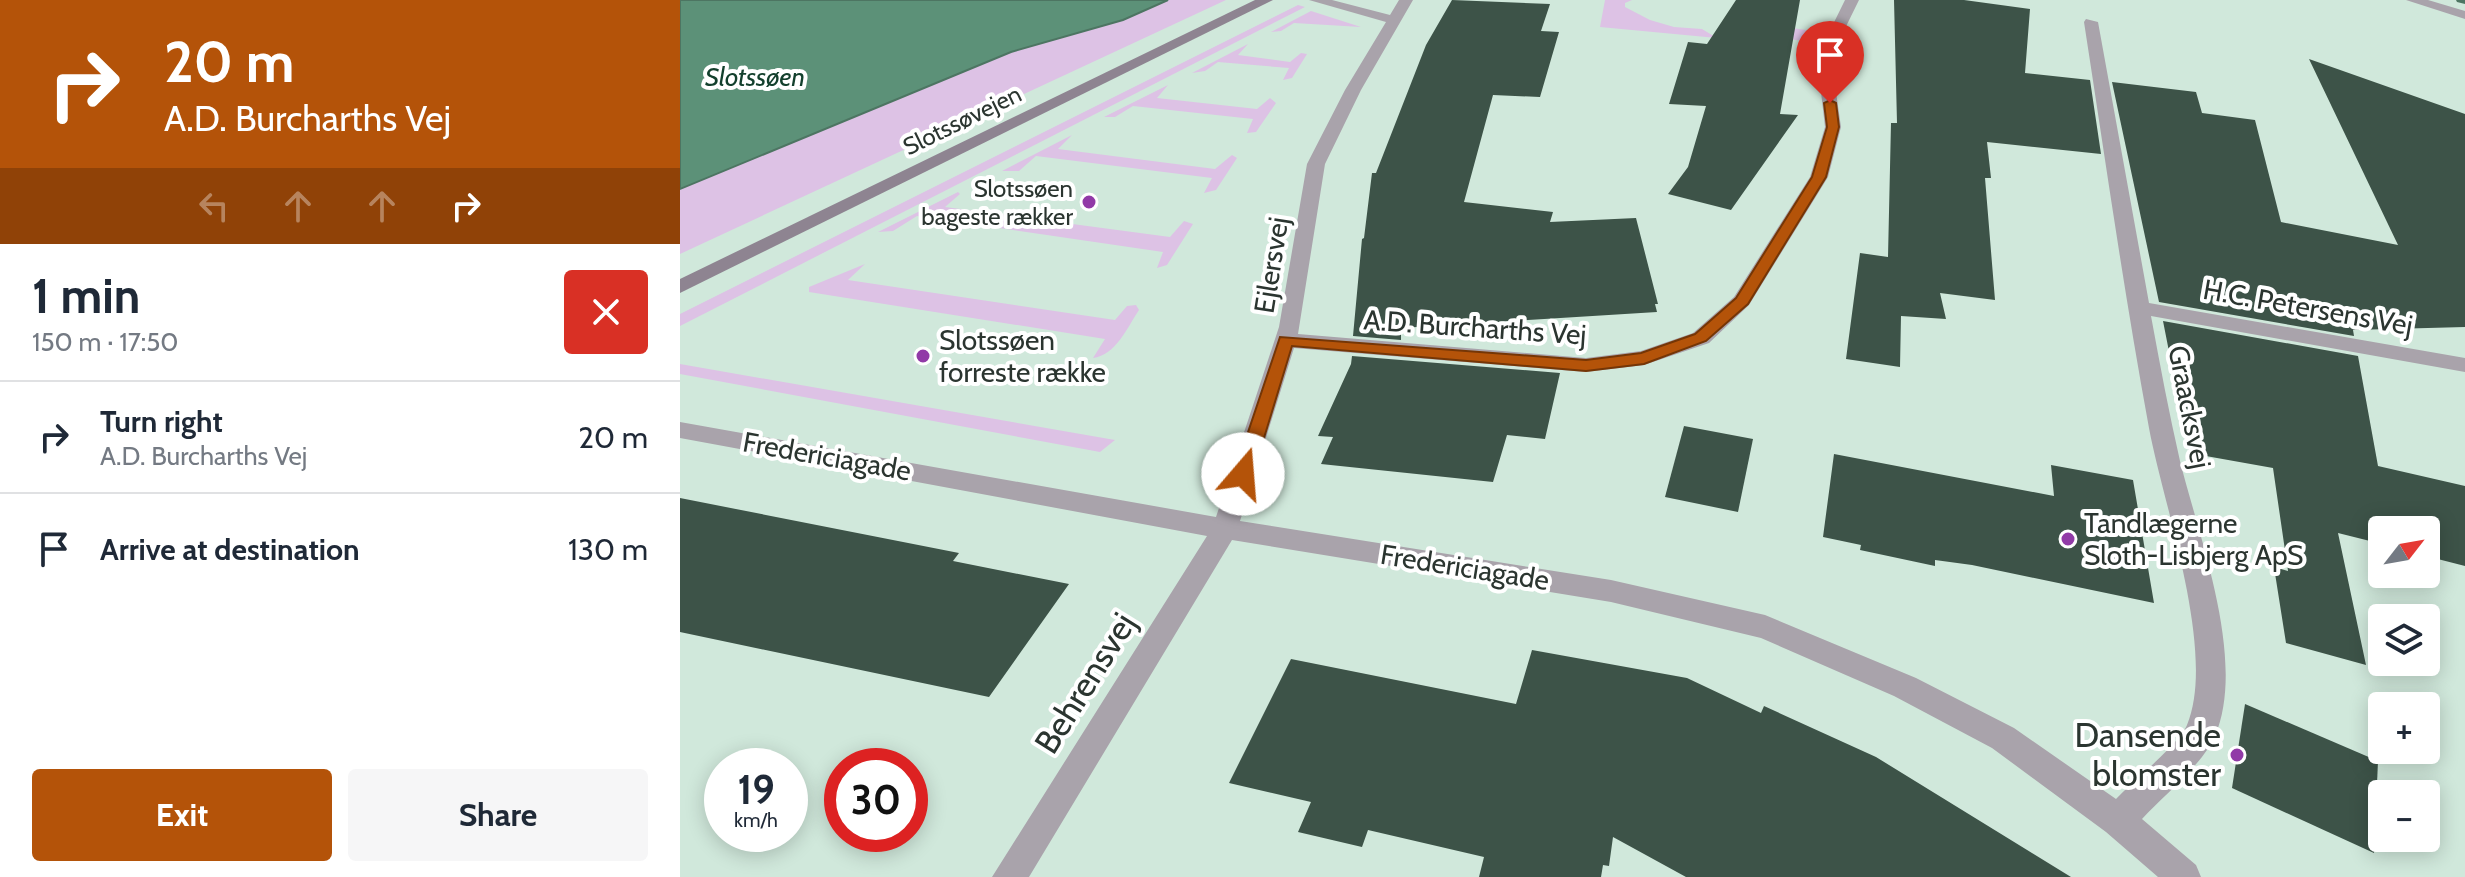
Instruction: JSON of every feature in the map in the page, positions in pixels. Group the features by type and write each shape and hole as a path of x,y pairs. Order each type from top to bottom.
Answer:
{"main road":[{"name":"Slotssøvejen","path":"680,287 1266,0"}],"street":[{"path":"1316,0 1394,20"},
{"name":"Ejlersvej","path":"1225,529 1286,340 1316,164 1406,0"},
{"name":"A.D. Burcharths Vej","path":"1286,340 1586,365 1644,358 1701,338 1742,301 1819,177 1833,127 1824,57 1852,0"},
{"path":"2413,0 2465,15"},
{"name":"Graacksvej","path":"2091,22 2161,432 2202,605 2208,658 2207,702 2200,736 2118,820"},
{"name":"H.C. Petersens Vej","path":"2140,308 2465,365"},
{"name":"Fredericiagade","path":"680,430 1225,529 1611,591 1765,627 1905,687 2003,738 2118,820 2184,877"},
{"name":"Behrensvej","path":"1009,877 1225,529"}],"shaded area":[{"path":"1168,0 1226,0 680,254 680,189 1011,52 1123,20"},
{"path":"1605,0 1632,0 1625,3 1625,7 1650,20 1674,27 1702,29 1712,35 1719,36 1757,23 1806,30 1802,41 1771,36 1738,40 1600,27"},
{"path":"1298,5 1305,7 680,326 680,314"},
{"path":"1311,11 1361,27 1294,23 1281,31 1271,32"},
{"path":"1248,44 1238,55 1290,62 1301,53 1307,54 1292,78 1283,80 1289,68 1218,62 1205,71 1192,73"},
{"path":"1168,85 1157,98 1257,109 1270,98 1276,103 1256,132 1247,133 1253,119 1133,106 1115,117 1104,117"},
{"path":"1072,135 1058,149 1215,169 1232,155 1237,158 1216,190 1204,193 1212,178 1036,156 1019,171 1002,171"},
{"path":"958,192 960,194 945,207 1170,237 1184,221 1193,224 1167,265 1157,268 1163,252 917,216 893,231 878,232"},
{"path":"865,264 848,280 1115,320 1127,306 1136,305 1139,310 1114,346 1093,358 1105,339 809,292 809,287"},
{"path":"680,364 1115,440 1100,452 680,374"}],"water":[{"name":"Slotssøen","path":"680,0 1168,0 1123,20 1011,52 680,189"}],"building":[{"path":"1452,0 1550,4 1541,31 1559,32 1540,97 1493,95 1464,202 1553,212 1550,222 1636,218 1658,304 1655,304 1657,312 1401,328 1401,340 1353,336 1372,173 1376,173 1426,45"},
{"path":"1736,0 1800,0 1780,114 1798,115 1731,210 1668,194 1688,167 1706,106 1669,104 1688,42 1707,44"},
{"path":"1894,0 1964,0 2030,9 2025,73 2090,80 2101,154 1987,142 1991,178 1985,178 1995,300 1940,293 1946,319 1901,316 1900,367 1846,359 1860,253 1888,257 1891,123 1897,123"},
{"path":"2309,59 2465,114 2465,327 2353,330 2354,336 2159,302 2112,82 2196,92 2202,113 2255,120 2281,222 2398,245"},
{"path":"2163,321 2358,356 2378,466 2465,486 2465,566 2440,560 2440,516 2368,516 2368,540 2338,533 2366,665 2286,643 2274,567 2288,571 2273,468 2189,453"},
{"path":"1352,356 1560,373 1545,439 1507,435 1493,482 1321,464 1333,437 1318,436"},
{"path":"1684,426 1753,439 1738,512 1665,497"},
{"path":"1834,454 2054,496 2051,465 2133,480 2154,603 1972,565 1935,560 1935,566 1860,550 1861,545 1823,537"},
{"path":"680,498 959,553 953,561 1069,584 989,697 680,632"},
{"path":"1532,650 1687,678 1761,713 1764,706 1876,757 2071,877 1686,877 1613,837 1609,866 1603,865 1601,877 1479,877 1484,857 1368,830 1362,847 1298,832 1311,802 1229,783 1291,659 1516,704"},
{"path":"2245,704 2368,757 2368,764 2378,764 2377,780 2368,780 2368,850 2232,788"}],"waterway":[{"path":"2461,0 2465,1"}],"place":[{"name":"Slotssøen bageste rækker","path":"1089,202"},
{"name":"Slotssøen forreste række","path":"923,356"},
{"name":"Tandlægerne Sloth-Lisbjerg ApS","path":"2068,539"},
{"name":"Dansende blomster","path":"2237,755"}],"route":[{"path":"1243,474 1286,340 1586,365 1644,358 1701,338 1742,301 1819,177 1833,127 1830,103"}]}
